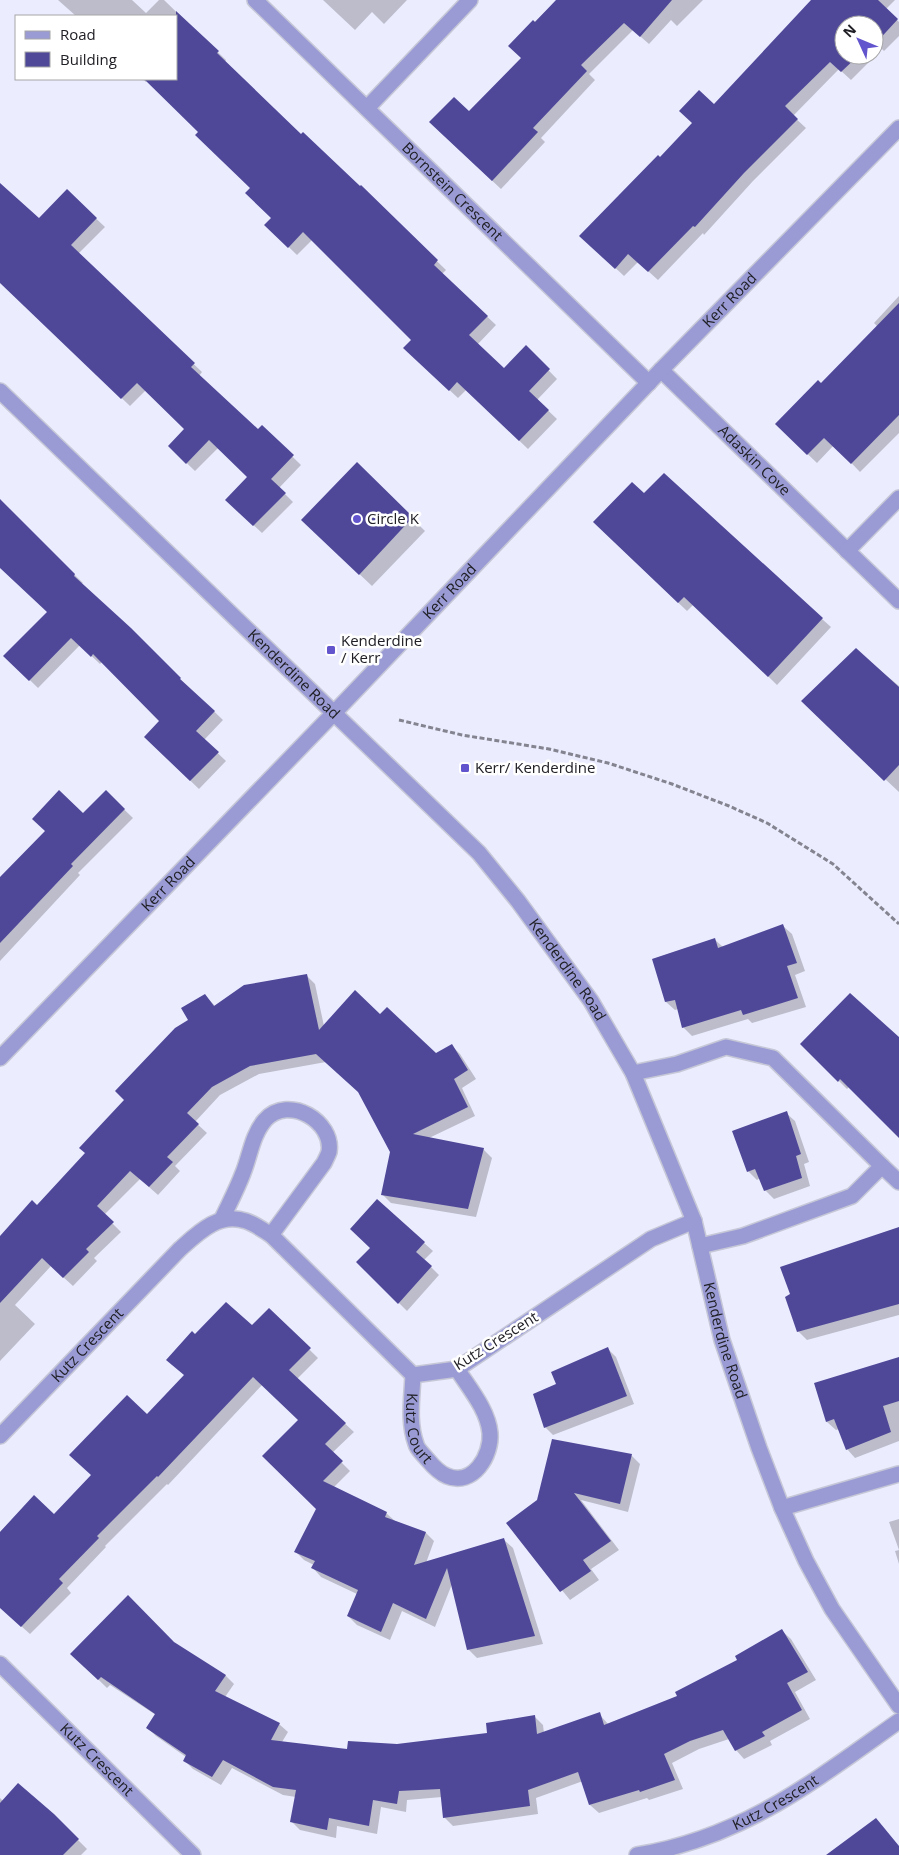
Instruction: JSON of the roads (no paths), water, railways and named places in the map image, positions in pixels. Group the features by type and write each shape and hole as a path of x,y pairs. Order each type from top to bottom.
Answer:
{"street":[{"name":"Bornstein Crescent","path":"255,0 649,383"},
{"path":"367,108 470,0"},
{"name":"Kerr Road","path":"0,1058 333,714 660,370 899,128"},
{"name":"Adaskin Cove","path":"660,370 899,601"},
{"name":"Kenderdine Road","path":"0,392 479,853 518,901 592,1000 633,1073 694,1221 722,1340 782,1508 806,1561 832,1608 899,1706"},
{"path":"848,551 899,498"},
{"path":"633,1073 677,1064 726,1047 773,1058 899,1182"},
{"path":"271,1235 324,1162 329,1150 326,1136 319,1124 308,1114 294,1109 279,1110 266,1118 257,1130 243,1173 222,1219 236,1219 248,1222 271,1235 413,1375"},
{"path":"700,1246 744,1236 852,1196 882,1166"},
{"name":"Kutz Crescent","path":"0,1436 180,1249 198,1232 222,1219"},
{"name":"Kutz Crescent","path":"413,1375 457,1369 650,1239 694,1221"},
{"name":"Kutz Court","path":"413,1375 411,1423 416,1445 434,1467 446,1476 458,1479 473,1473 484,1462 489,1450 490,1432 483,1412 457,1369"},
{"path":"782,1508 899,1474"},
{"name":"Kutz Crescent","path":"0,1664 193,1855"},
{"name":"Kutz Crescent","path":"637,1855 691,1842 725,1831 757,1816 789,1798 899,1721"}],"place":[{"name":"Circle K","path":"357,519"},
{"name":"Kenderdine / Kerr","path":"331,650"},
{"name":"Kerr/ Kenderdine","path":"465,768"}]}
